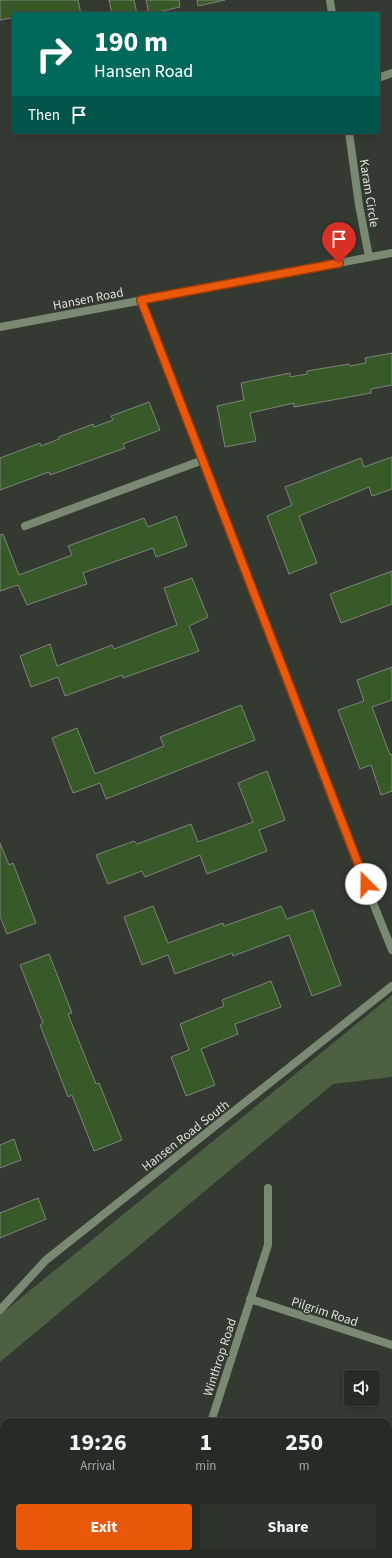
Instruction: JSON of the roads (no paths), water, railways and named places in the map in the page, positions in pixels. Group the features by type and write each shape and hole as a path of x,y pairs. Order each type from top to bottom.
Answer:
{"street":[{"path":"330,0 332,12"},
{"path":"380,77 392,73"},
{"name":"Karam Circle","path":"348,134 359,205 369,257"},
{"name":"Hansen Road","path":"0,327 392,253"},
{"path":"141,300 355,858 392,950"},
{"path":"25,526 203,460"},
{"name":"Hansen Road South","path":"0,1310 46,1260 392,986"},
{"name":"Winthrop Road","path":"212,1418 268,1245 268,1188"},
{"name":"Pilgrim Road","path":"250,1299 392,1345"}]}
